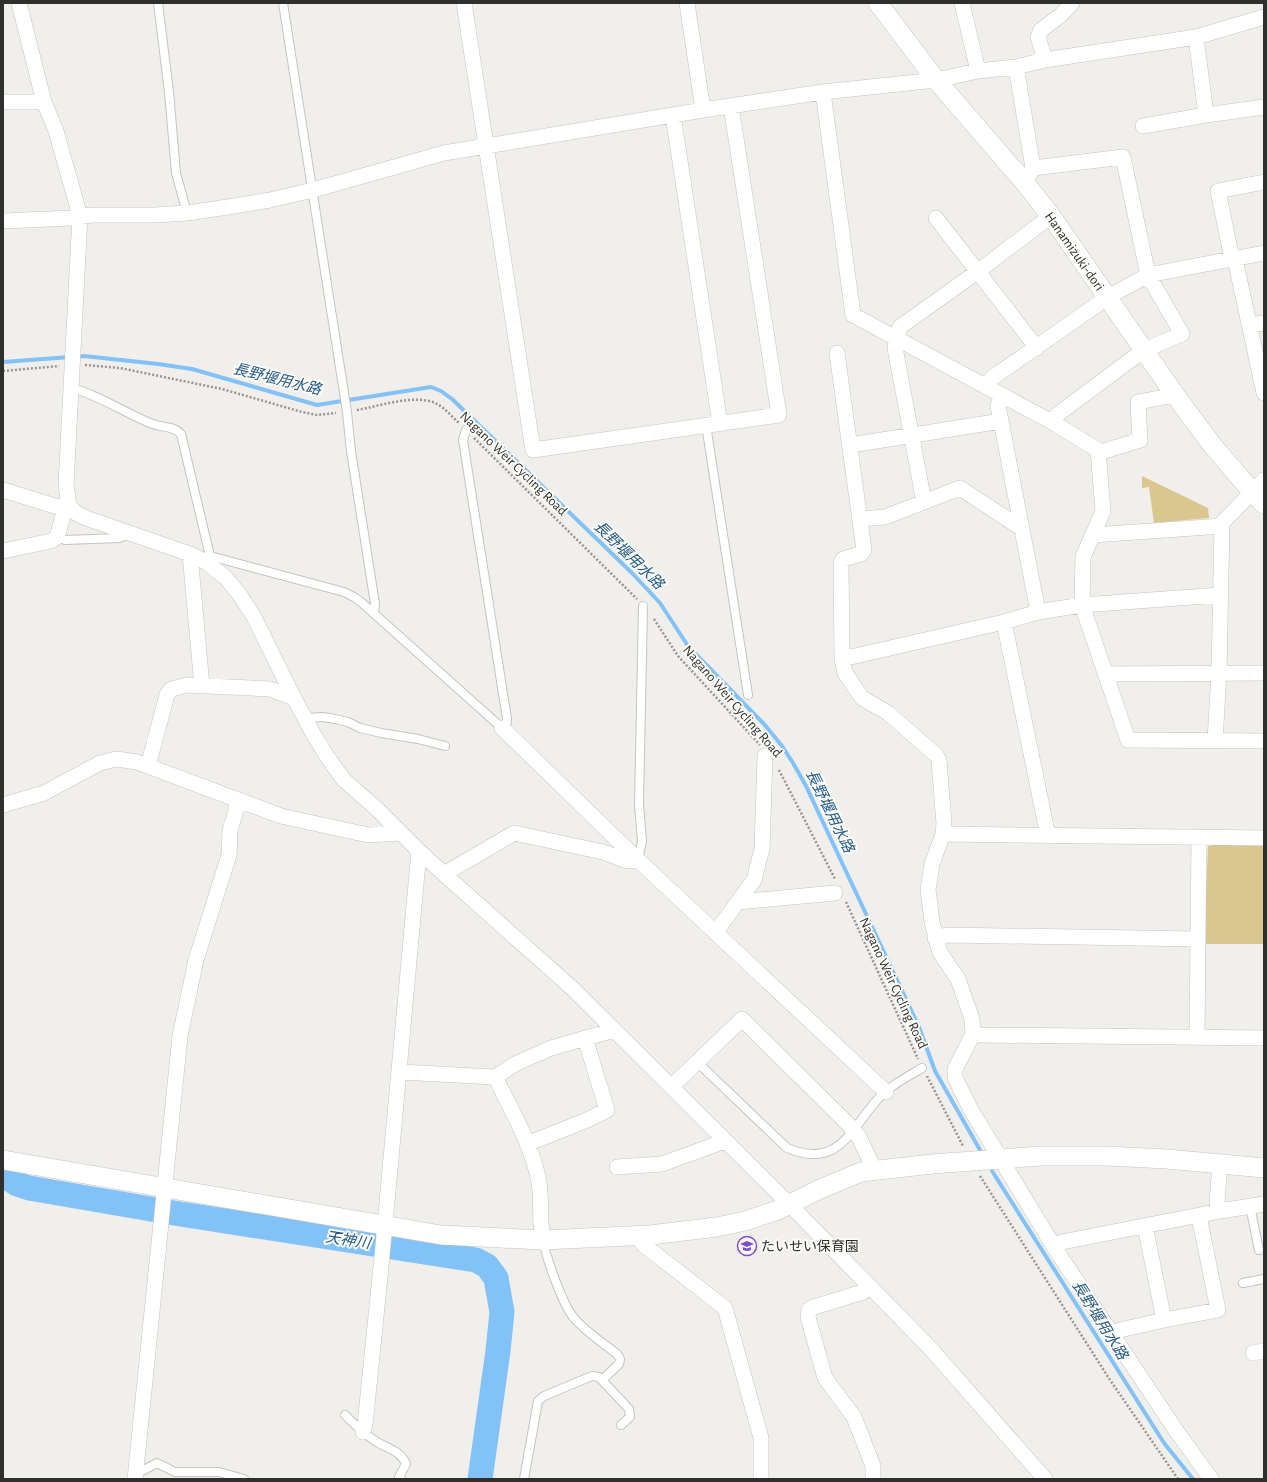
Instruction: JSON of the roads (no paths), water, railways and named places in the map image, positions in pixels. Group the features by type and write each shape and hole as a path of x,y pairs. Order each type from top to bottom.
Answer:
{"street":[{"path":"3,551 51,541 57,537 63,516 69,506 66,485 80,216 56,131 44,102 19,3"},
{"path":"464,3 533,450 779,415 731,106"},
{"path":"687,3 703,110"},
{"name":"Hanamizuki-dori","path":"878,3 936,80 1029,175 1051,216 1175,395 1213,446 1260,492"},
{"path":"962,3 978,71"},
{"path":"1045,60 1038,37 1041,30 1062,15 1072,3"},
{"path":"3,221 91,215 155,215 186,213 270,200 313,190 444,153 486,145 823,92 936,80 978,71 1016,67 1045,60 1196,37 1264,17"},
{"path":"1196,37 1206,114"},
{"path":"1016,67 1029,175 1123,157 1148,276 1182,334 1144,350 1058,414 1052,422"},
{"path":"823,92 853,315 1052,422 1101,452 1140,440 1138,402 1175,395"},
{"path":"3,102 44,102"},
{"path":"1143,126 1206,114 1264,107"},
{"path":"673,115 713,424"},
{"path":"1264,182 1218,191 1264,393"},
{"path":"924,502 896,348 897,332 900,327 977,272 1051,216"},
{"path":"936,218 1037,348"},
{"path":"985,386 992,378 1108,298 1148,276 1264,253"},
{"path":"1249,325 1264,323"},
{"path":"837,353 851,445 864,550 861,554 843,559 841,563 842,659 845,672 862,698 866,702 888,713 936,755 939,760 944,824 943,834 932,864 928,890 935,938 941,954 958,979 972,1019 973,1034 957,1063 955,1077 971,1110 1054,1247 1175,1429 1211,1479"},
{"path":"1001,395 998,406 1038,612"},
{"path":"851,445 1001,421"},
{"path":"1098,450 1102,511 1083,557 1082,605 1128,740 1264,741"},
{"path":"860,519 886,517 960,488 1021,528"},
{"path":"3,490 55,506 69,506 86,518 208,559 240,595 254,617 315,738 344,780 378,810 444,874 573,989 790,1205 935,1354 1046,1479"},
{"path":"1215,741 1219,673 1222,523 1260,492"},
{"path":"1093,535 1222,526"},
{"path":"190,554 202,686"},
{"path":"842,659 1004,622 1038,612 1082,605 1220,595"},
{"path":"1004,622 1048,836"},
{"path":"1105,674 1264,673"},
{"path":"148,766 167,695 171,689 187,685 270,689 294,698"},
{"path":"504,730 715,933 886,1092"},
{"path":"715,933 754,880 762,849 765,752"},
{"path":"3,805 44,793 100,763 116,759 137,762 281,816 368,835 401,833"},
{"path":"136,1477 180,1036 196,960 229,855 230,830 240,800"},
{"path":"444,874 514,833 603,852 627,861 638,860"},
{"path":"943,834 1264,838"},
{"path":"1197,1037 1199,837"},
{"path":"363,1432 366,1425 385,1229 419,851"},
{"path":"738,902 838,891"},
{"path":"935,938 947,935 1198,939"},
{"path":"671,1087 742,1019 854,1131 866,1150 875,1171"},
{"path":"399,1072 496,1077 517,1063 551,1048 614,1030"},
{"path":"973,1034 1264,1038"},
{"path":"527,1144 587,1120 607,1110 585,1038"},
{"path":"496,1077 533,1156 539,1182 541,1200 541,1232 543,1240"},
{"path":"617,1167 662,1164 725,1141"},
{"path":"3,1160 164,1193 385,1229 543,1240 636,1236 745,1221 770,1214 818,1190 861,1172 932,1164 1041,1156 1107,1156 1160,1158 1264,1168"},
{"path":"1220,1164 1217,1202 1220,1211"},
{"path":"1054,1247 1062,1242 1257,1205"},
{"path":"1112,1335 1120,1330 1218,1310 1199,1216"},
{"path":"1145,1226 1164,1320"},
{"path":"636,1236 645,1246 725,1308 761,1438 761,1479"},
{"path":"870,1287 863,1292 814,1307 809,1310 808,1317 825,1378 854,1417 873,1466 873,1479"}],"lane":[{"path":"158,3 169,92 176,173 186,213"},
{"path":"283,3 344,395 345,411 375,604 374,613"},
{"path":"71,388 86,392 151,424 176,428 181,434 208,559 344,592 354,596 504,730 507,719 464,440 466,430"},
{"path":"713,424 748,696"},
{"path":"57,537 65,540 119,538 131,534"},
{"path":"638,860 642,841 639,804 644,606"},
{"path":"306,718 316,717 335,719 348,722 360,728 418,739 445,746"},
{"path":"697,1062 787,1148 799,1153 812,1155 822,1154 833,1150 854,1131 877,1101 886,1092 922,1068"},
{"path":"1257,1205 1259,1250"},
{"path":"543,1240 545,1250 565,1304 572,1317 617,1354 620,1359 618,1364 602,1380"},
{"path":"1243,1283 1264,1279"},
{"path":"524,1479 538,1401 544,1396 592,1376 600,1377 629,1409 630,1417 621,1425"},
{"path":"345,1415 363,1432 404,1458 406,1464 399,1477 401,1479"},
{"path":"136,1477 157,1463 175,1472 220,1472 244,1479"}],"waterway":[{"name":"長野堰用水路","path":"3,362 84,356 158,364 192,369 317,405 431,387 441,391 452,399 632,573 660,603 688,646 764,724 782,746 806,786 919,1027 935,1071 980,1150"},
{"name":"天神川","path":"9,1171 10,1179 17,1184 29,1188 174,1213 476,1260 487,1266 496,1278 502,1312 480,1479"},
{"name":"長野堰用水路","path":"992,1171 1164,1443 1193,1479"}],"place":[{"name":"たいせい保育園","path":"747,1246"}]}
